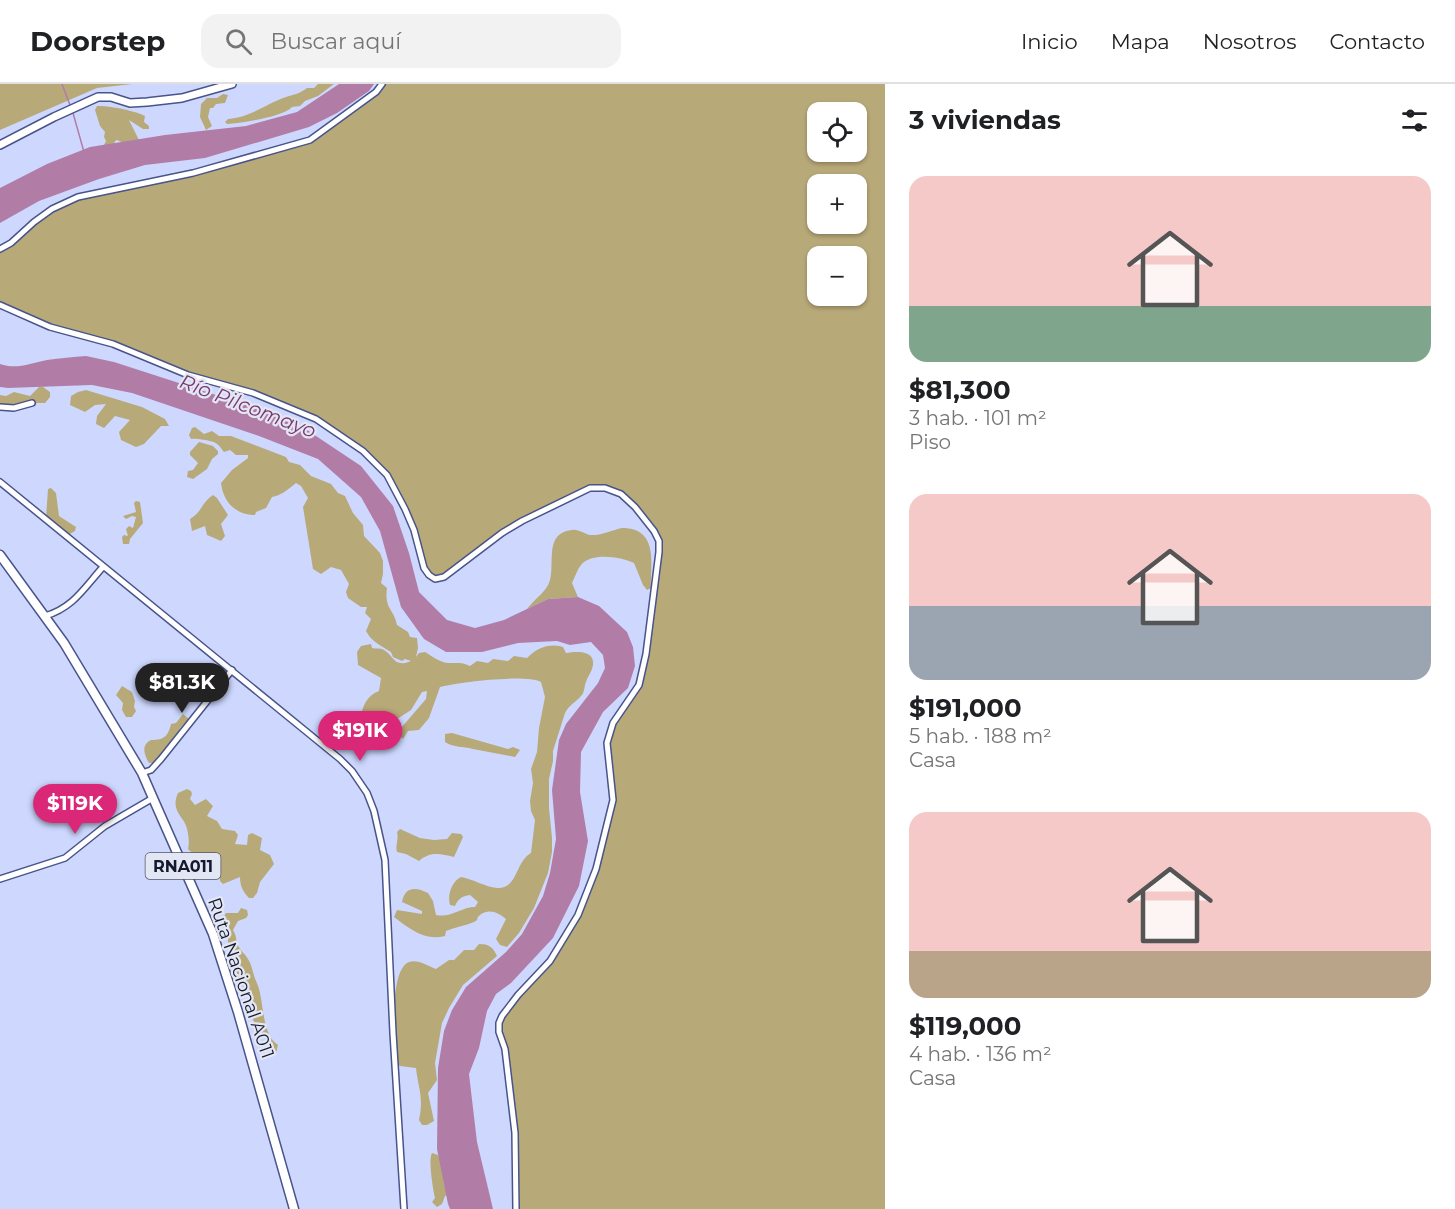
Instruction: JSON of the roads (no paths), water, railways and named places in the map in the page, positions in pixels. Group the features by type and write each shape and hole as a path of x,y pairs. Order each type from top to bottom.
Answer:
{"main road":[{"name":"Ruta Nacional A011","path":"0,555 64,643 142,773 213,934 238,1012 294,1209"}],"street":[{"path":"0,145 98,97 111,97 130,103 147,102 182,98 232,84"},
{"path":"0,249 43,216 78,197 193,173 310,140 376,92 382,84"},
{"path":"0,305 50,327 123,347 188,375 270,399 316,418 363,452 387,475 414,530 424,568 435,579 444,577 522,521 590,488 605,488 621,494 654,531 659,541 659,552 646,654 639,685 609,732 607,743 613,800 596,869 578,915 550,961 518,995 499,1023 499,1032 505,1048 515,1133 516,1209"},
{"path":"0,407 14,408 32,404"},
{"path":"0,482 340,759 361,783 374,811 385,860 404,1209"},
{"path":"45,616 59,612 70,604 103,567"},
{"path":"142,773 151,770 161,759 231,670"},
{"path":"0,879 65,858 105,826 153,798"}],"water":[{"path":"339,84 374,84 369,91 337,113 309,127 205,158 145,165 99,179 39,201 0,223 0,188 47,164 90,147 165,135 246,126 297,112"},
{"name":"Río Pilcomayo","path":"86,356 114,362 250,406 307,430 361,466 393,506 419,592 447,620 475,628 504,620 548,599 578,597 599,606 627,632 633,647 635,666 628,688 603,712 581,752 580,792 588,841 579,886 553,938 511,983 496,994 487,1011 479,1048 469,1074 477,1142 493,1209 450,1209 448,1204 437,1149 438,1068 444,1031 452,1010 466,987 506,952 522,934 543,896 556,839 552,790 559,740 566,724 598,683 605,668 603,655 591,642 570,645 557,641 518,643 482,652 446,652 424,639 401,607 380,531 361,497 318,459 259,436 132,393 92,385 0,387 0,364 18,366"}],"waterway":[{"path":"62,84 70,105"},
{"path":"73,113 84,152"}]}
